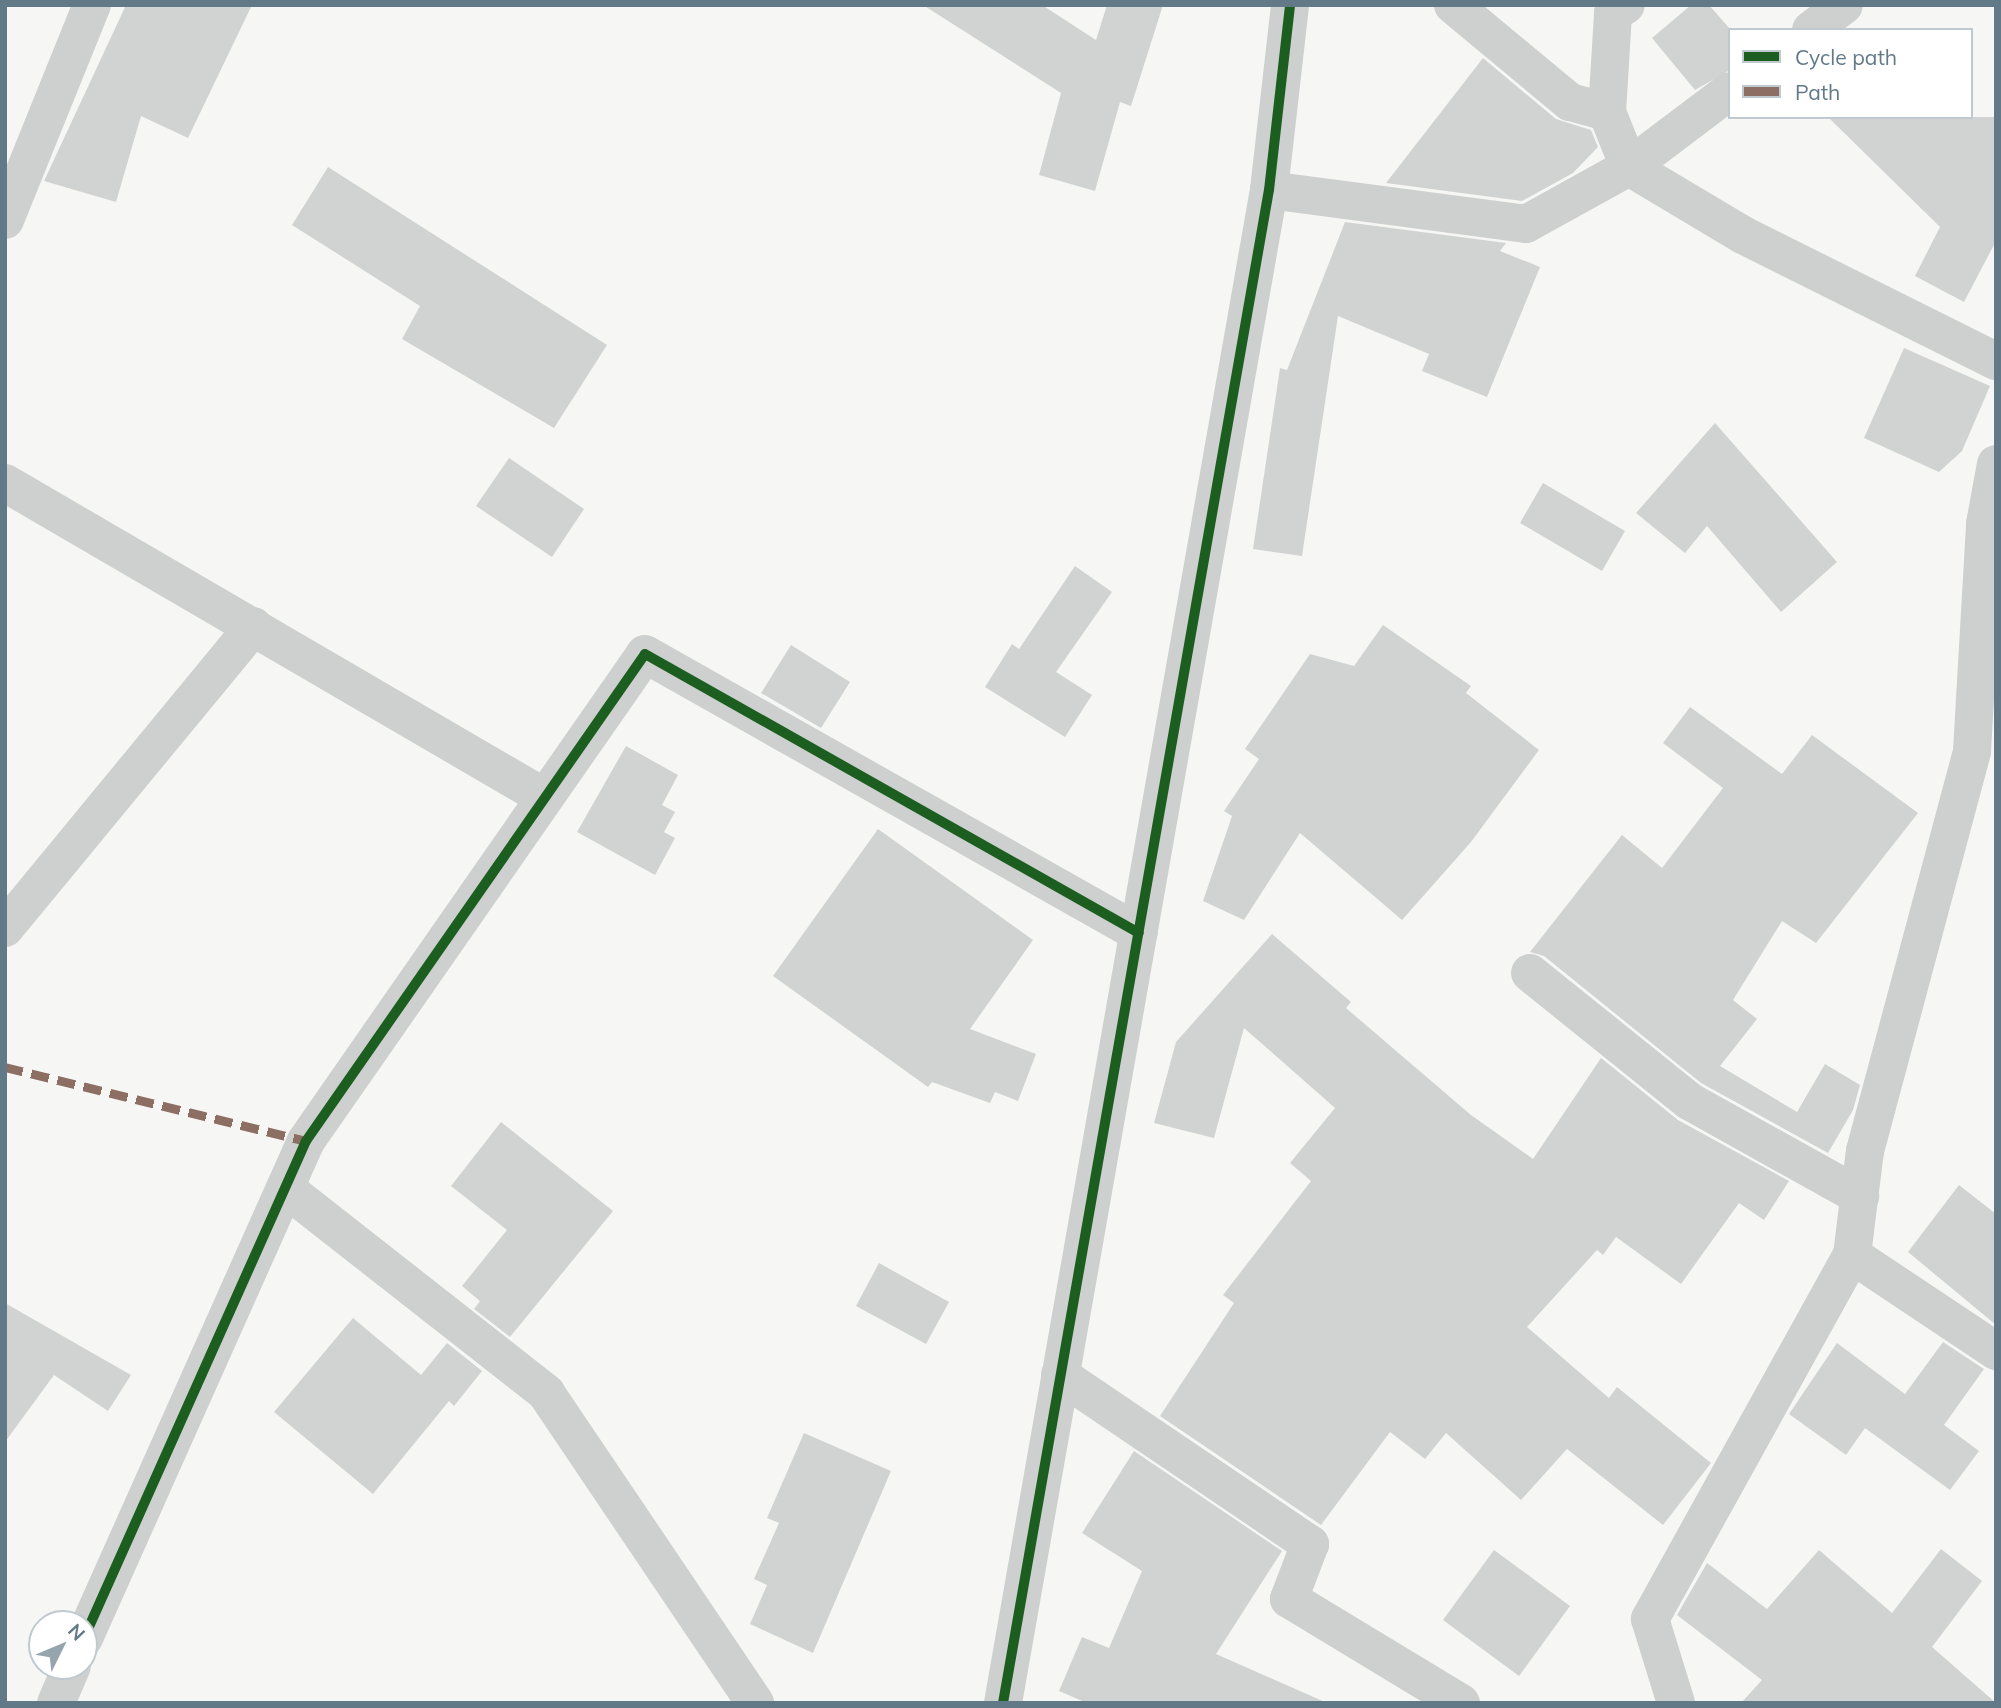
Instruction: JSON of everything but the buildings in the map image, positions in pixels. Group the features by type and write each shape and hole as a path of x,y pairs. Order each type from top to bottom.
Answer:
{"street":[{"path":"5,220 92,5"},
{"path":"1003,1703 1269,190 1290,5"},
{"path":"1453,5 1570,102 1607,111"},
{"path":"1814,28 1844,5"},
{"path":"1617,8 1607,111 1629,167 1743,235 1996,361"},
{"path":"1269,190 1526,224 1629,167 1728,93"},
{"path":"1676,1703 1650,1619 1852,1255 1865,1151 1984,763 1985,524 1996,464"},
{"path":"5,483 544,797"},
{"path":"5,928 254,626"},
{"path":"97,1610 306,1141 645,654 1139,933"},
{"path":"1530,973 1689,1101 1860,1196"},
{"path":"285,1188 546,1393 755,1703"},
{"path":"1852,1255 1996,1351"},
{"path":"1060,1375 1310,1544 1289,1599 1461,1703"},
{"path":"56,1703 66,1680"}],"marked path":[{"path":"5,1067 306,1141"}],"cycle path":[{"path":"1003,1703 1269,190 1290,5"},
{"path":"97,1610 306,1141 645,654 1139,933"}]}
